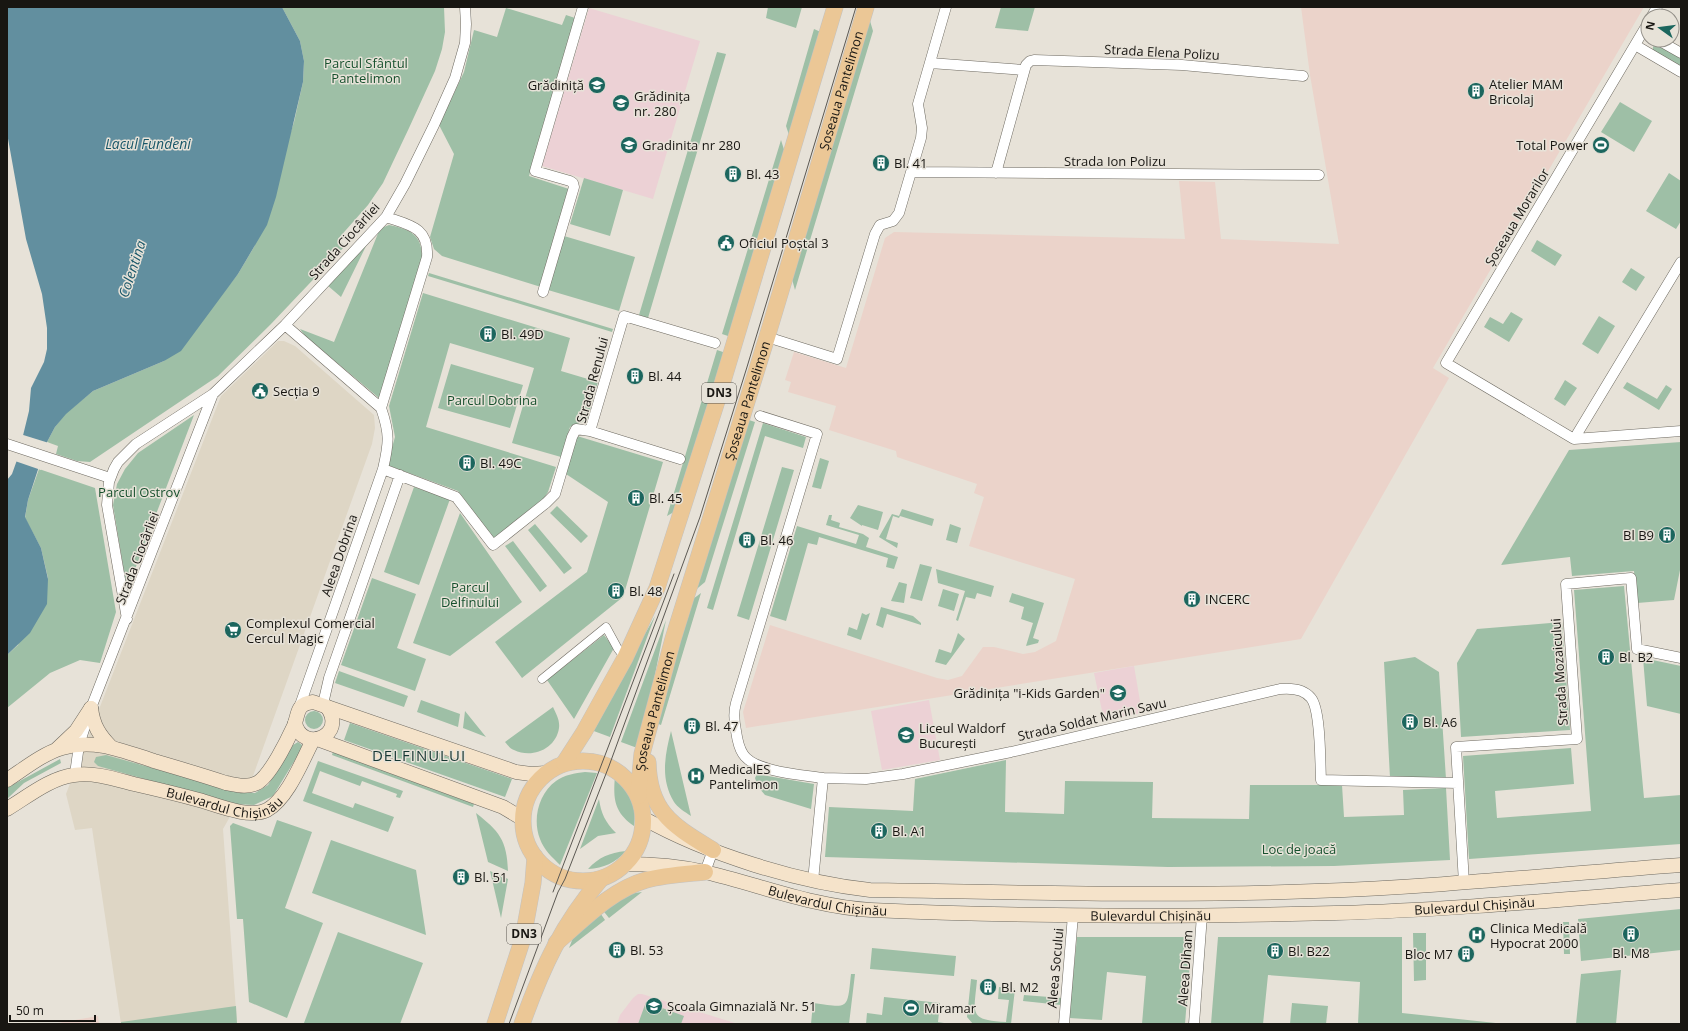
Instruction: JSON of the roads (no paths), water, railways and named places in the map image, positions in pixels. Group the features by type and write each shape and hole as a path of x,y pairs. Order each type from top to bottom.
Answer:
{"main road":[{"name":"DN3","path":"564,763 584,732 625,658 658,588 791,156 835,7"},
{"name":"Șoseaua Pantelimon","path":"638,796 642,754 650,719 673,639 767,337 866,7"},
{"path":"299,708 310,702 317,702 516,772 531,774 546,773"},
{"name":"Bulevardul Chișinău","path":"75,774 118,780 235,810 256,813 275,804 315,740 327,734 332,726 332,716 325,706"},
{"path":"92,708 95,726 101,736 111,747"},
{"path":"7,780 48,754 69,738 92,708"},
{"name":"Bulevardul Chișinău","path":"48,754 79,744 94,744 111,747 226,783 249,786 258,782 270,768 285,745 295,723 299,708"},
{"path":"650,719 648,770 654,798 660,809 669,819 688,834 713,850"},
{"path":"295,723 300,734 307,738 503,807 523,819"},
{"name":"DN3","path":"581,760 593,761 609,766 626,779 638,796 643,818 642,835 638,847 625,864 614,873 601,879 585,881 565,878 552,873 535,857 526,839 523,819 524,810 530,792 535,784 546,773 564,763 581,760"},
{"path":"7,809 48,784 75,774"},
{"name":"Bulevardul Chișinău","path":"643,818 669,832 713,850 762,867 813,881 870,890 1204,894 1371,889 1681,865"},
{"name":"DN3","path":"495,1024 523,938 530,904 535,857"},
{"name":"Bulevardul Chișinău","path":"625,864 662,865 705,872 809,901 844,907 972,913 1073,915 1336,913 1681,890"},
{"path":"556,943 598,907 632,886 663,877 705,872"},
{"name":"DN3","path":"522,1024 546,963 556,943 578,907 601,879"}],"street":[{"name":"Strada Ciocârliei","path":"127,619 107,505 110,478 118,462 136,444 213,394 285,325 386,217 405,184 455,78 465,43 465,7"},
{"path":"543,292 574,188 573,183 570,181 535,170 583,7"},
{"path":"767,337 837,359 875,234 880,225 893,221 899,213 922,128 918,104 946,7"},
{"name":"Șoseaua Morarilor","path":"1574,440 1446,364 1640,38"},
{"path":"1635,45 1681,72"},
{"path":"1672,48 1681,53"},
{"name":"Strada Elena Polizu","path":"1024,70 1030,61 1034,60 1182,65 1303,76"},
{"path":"930,63 1024,70 996,173"},
{"name":"Strada Ion Polizu","path":"911,172 1319,175"},
{"path":"285,325 381,408 427,257 427,247 420,231 415,227 386,217"},
{"path":"1574,440 1681,262"},
{"name":"Strada Renului","path":"680,459 590,431 624,316 715,343"},
{"name":"Strada Ciocârliei","path":"75,774 79,744 92,708 213,394"},
{"name":"Aleea Dobrina","path":"299,708 383,470 388,449 389,436 381,408"},
{"name":"Strada Soldat Marin Savu","path":"760,416 817,434 736,703 734,716 736,733 743,755 751,761 763,767 824,778 866,779 903,774 1011,752 1289,688 1311,697 1314,703 1318,718 1321,780 1458,783"},
{"path":"383,470 456,496 493,545 552,498 556,490 574,432 576,429 590,431"},
{"path":"1574,440 1681,431"},
{"path":"7,444 110,478"},
{"path":"325,706 328,678 400,476"},
{"name":"Strada Mozaicului","path":"1458,783 1456,747 1577,739 1566,584 1631,578 1637,649 1681,658"},
{"path":"542,679 606,627 618,649 625,658"},
{"path":"813,881 824,778"},
{"path":"1458,783 1464,883"},
{"path":"705,872 713,850"},
{"name":"Aleea Diham","path":"1194,1024 1202,914"},
{"name":"Aleea Socului","path":"1064,1024 1073,915"}],"water":[{"name":"Lacul Fundeni","path":"7,7 282,7 300,41 304,61 303,82 276,197 267,225 238,274 181,351 164,361 93,391 66,414 55,427 47,442 28,500 25,517 41,548 48,579 47,604 30,633 7,655 7,480 12,474 17,460 29,411 31,388 44,362 47,349 47,328 42,294 26,239 7,133"}],"tram line":[{"path":"509,1024 558,892 565,879 609,766 700,517 856,7"},
{"path":"553,892 674,574"}],"place":[{"name":"Grădiniță","path":"597,85"},
{"name":"Atelier MAM Bricolaj","path":"1476,91"},
{"name":"Grădinița nr. 280","path":"621,103"},
{"name":"Gradinita nr 280","path":"629,145"},
{"name":"Total Power","path":"1601,145"},
{"name":"Bl. 41","path":"881,163"},
{"name":"Bl. 43","path":"733,174"},
{"name":"Oficiul Poștal 3","path":"726,243"},
{"name":"Bl. 49D","path":"488,334"},
{"name":"Bl. 44","path":"635,376"},
{"name":"Secția 9","path":"260,391"},
{"name":"Bl. 49C","path":"467,463"},
{"name":"Bl. 45","path":"636,498"},
{"name":"Bl B9","path":"1667,535"},
{"name":"Bl. 46","path":"747,540"},
{"name":"Bl. 48","path":"616,591"},
{"name":"INCERC","path":"1192,599"},
{"name":"Complexul Comercial Cercul Magic","path":"233,630"},
{"name":"Bl. B2","path":"1606,657"},
{"name":"Grădinița \"i-Kids Garden\"","path":"1118,693"},
{"name":"Bl. A6","path":"1410,722"},
{"name":"Bl. 47","path":"692,726"},
{"name":"Liceul Waldorf București","path":"906,735"},
{"name":"MedicalES Pantelimon","path":"696,776"},
{"name":"Bl. A1","path":"879,831"},
{"name":"Bl. 51","path":"461,877"},
{"name":"Bl. M8","path":"1631,934"},
{"name":"Clinica Medicală Hypocrat 2000","path":"1477,935"},
{"name":"Bl. 53","path":"617,950"},
{"name":"Bl. B22","path":"1275,951"},
{"name":"Bloc M7","path":"1466,954"},
{"name":"Bl. M2","path":"988,987"},
{"name":"Școala Gimnazială Nr. 51","path":"654,1006"},
{"name":"Miramar","path":"911,1008"}],"district":[{"name":"DELFINULUI","path":"419,756"}],"park label":[{"name":"Parcul Sfântul Pantelimon","path":"366,70"},
{"name":"Parcul Dobrina","path":"492,400"},
{"name":"Parcul Ostrov","path":"139,492"},
{"name":"Parcul Delfinului","path":"470,594"},
{"name":"Loc de joacă","path":"1299,849"}],"water label":[{"name":"Colentina","path":"132,269"}]}
